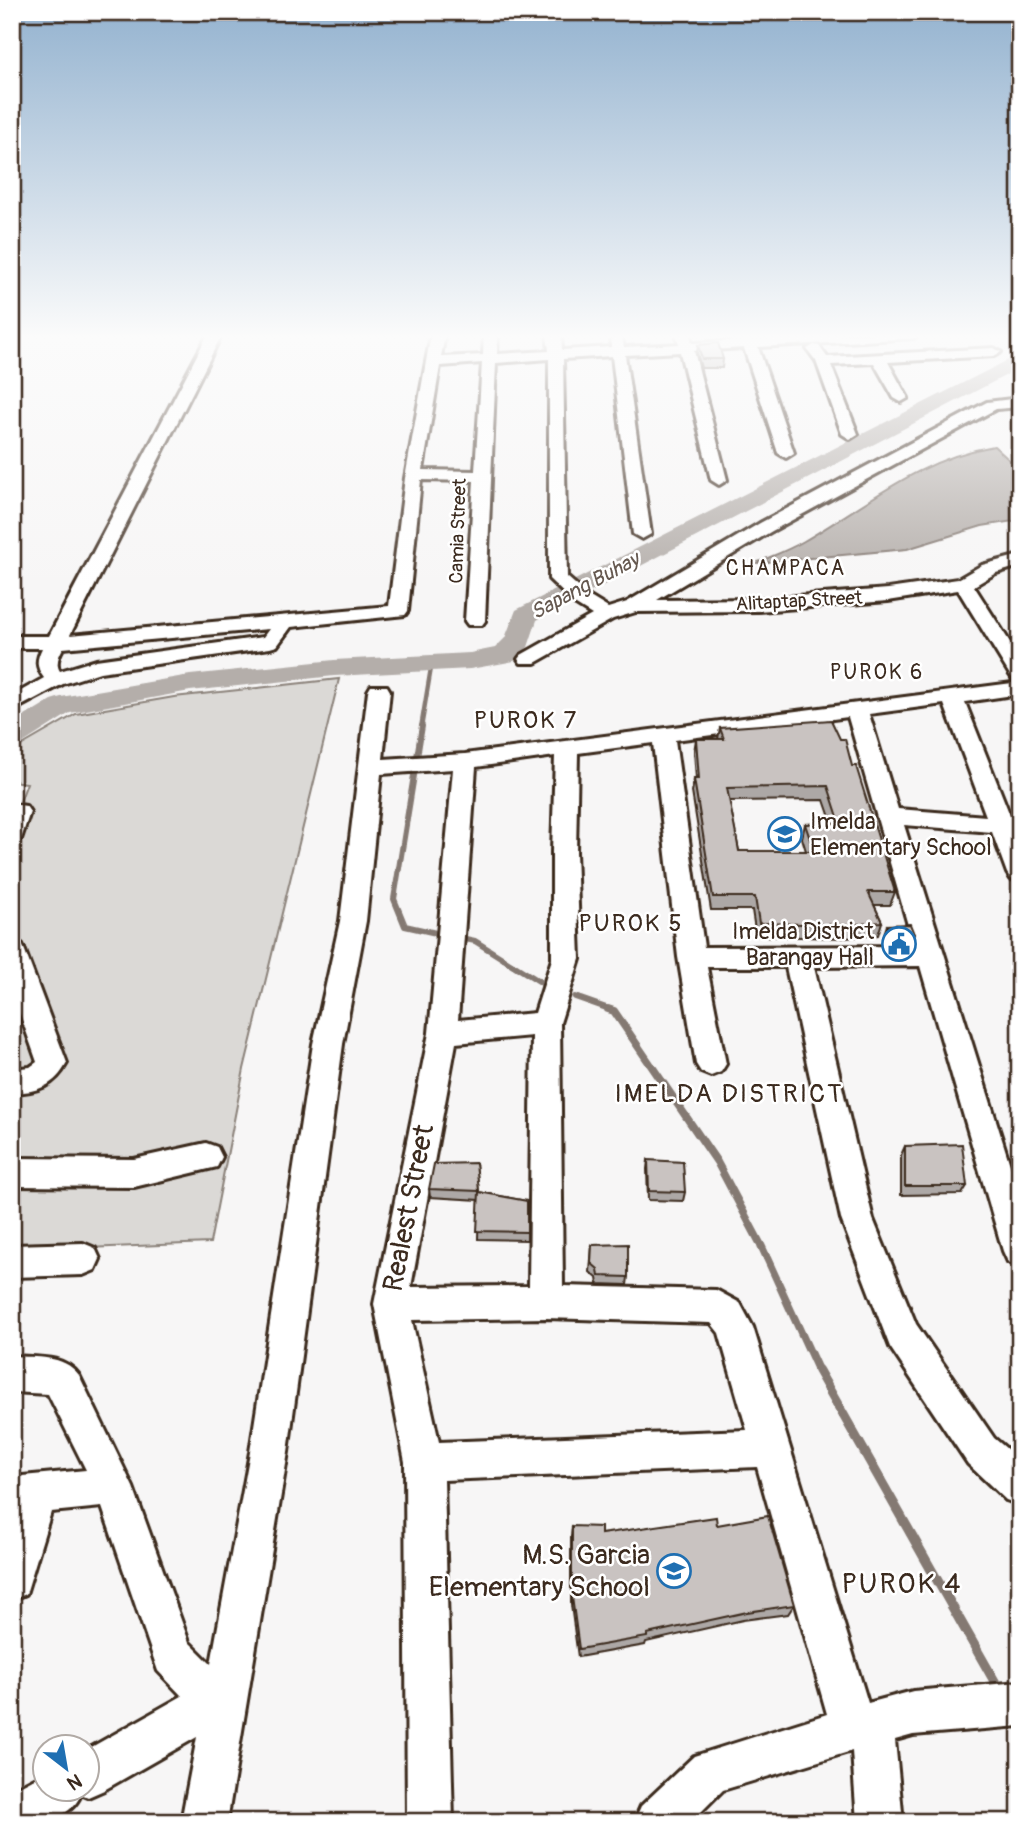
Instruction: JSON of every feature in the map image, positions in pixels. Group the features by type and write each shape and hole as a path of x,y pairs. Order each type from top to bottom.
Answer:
{"street":[{"path":"56,680 48,670 48,657 171,420"},
{"path":"12,642 57,642 398,611 423,420"},
{"name":"Camia Street","path":"475,621 485,420"},
{"path":"556,420 558,579 563,586 606,615"},
{"path":"628,420 642,534"},
{"path":"704,420 719,480"},
{"path":"778,420 786,453"},
{"path":"844,420 850,434"},
{"name":"Alitaptap Street","path":"527,659 606,615 634,606 694,567 772,523 965,420"},
{"path":"414,475 481,475"},
{"name":"Alitaptap Street","path":"634,606 758,605 888,595 963,584 989,569 1020,560"},
{"path":"963,584 1020,675"},
{"path":"12,705 56,680 96,666 270,642 284,622"},
{"path":"396,765 466,761 953,699 1020,688"},
{"path":"204,1822 220,1706 270,1452 328,1044 353,921 396,765 379,691"},
{"path":"953,699 1010,826 1020,873"},
{"path":"857,711 1020,1251"},
{"path":"663,734 692,957 711,1064"},
{"path":"546,1302 546,1023 566,959 564,852 567,748"},
{"name":"Realest Street","path":"430,1822 424,1462 391,1304 443,1032 466,761"},
{"path":"12,812 18,812 12,833"},
{"path":"889,816 1010,826"},
{"path":"12,951 22,1002 52,1063 48,1073 34,1080 12,1081"},
{"path":"692,957 931,956"},
{"path":"798,958 857,1219 903,1335 981,1451 1020,1486"},
{"path":"443,1032 546,1023"},
{"path":"12,1172 134,1173 206,1157"},
{"path":"12,1261 83,1259"},
{"path":"391,1304 546,1302 716,1307 728,1315 736,1327 770,1448 863,1726 880,1822"},
{"path":"12,1374 58,1377 66,1388 114,1487 173,1656 220,1706"},
{"path":"424,1462 770,1448"},
{"path":"12,1580 24,1496 114,1487"},
{"path":"658,1821 710,1772 913,1713 1020,1704"},
{"path":"102,1767 220,1706"}],"shaded area":[{"path":"994,446 1020,470 1020,520 982,526 907,549 756,563 798,544 917,472 967,452"},
{"path":"339,679 244,1069 210,1243 12,1251 12,823 27,783 12,781 12,751 76,714 174,697"}],"building":[{"name":"Imelda Elementary School","path":"831,720 840,739 845,739 852,766 856,766 895,892 868,892 882,922 849,925 759,923 755,897 713,897 694,779 699,779 696,739 724,739 720,728","holes":["828,786 840,823 805,824 814,851 739,851 727,788"]},
{"path":"910,924 914,934 890,934 887,925"},
{"path":"962,1144 967,1186 905,1186 905,1146"},
{"path":"648,1160 683,1162 685,1192 649,1191"},
{"path":"476,1163 479,1191 429,1189 434,1164"},
{"path":"479,1192 527,1201 527,1232 477,1231"},
{"path":"628,1244 628,1277 599,1276 598,1269 591,1263 592,1245"},
{"name":"M.S. Garcia Elementary School","path":"768,1516 794,1605 747,1612 647,1634 647,1637 579,1649 572,1597 572,1526 601,1527 601,1534 716,1517 717,1525"}],"waterway":[{"name":"Sapang Buhay","path":"12,737 61,706 190,683 334,668 470,661 504,655 518,641 525,616 905,420"},
{"path":"421,728 432,662"},
{"path":"422,726 394,899 405,926 445,935"},
{"path":"456,937 475,941 550,988"},
{"path":"575,997 612,1010"},
{"path":"608,1009 614,1011 717,1162 761,1245 818,1371"},
{"path":"818,1371 999,1689"}],"place":[{"name":"Imelda Elementary School","path":"785,834"},
{"name":"Imelda District Barangay Hall","path":"899,944"},
{"name":"M.S. Garcia Elementary School","path":"674,1571"}],"district":[{"name":"CHAMPACA","path":"786,568"},
{"name":"PUROK 6","path":"877,672"},
{"name":"PUROK 7","path":"526,720"},
{"name":"PUROK 5","path":"631,923"},
{"name":"IMELDA DISTRICT","path":"729,1094"},
{"name":"PUROK 4","path":"902,1584"}]}
